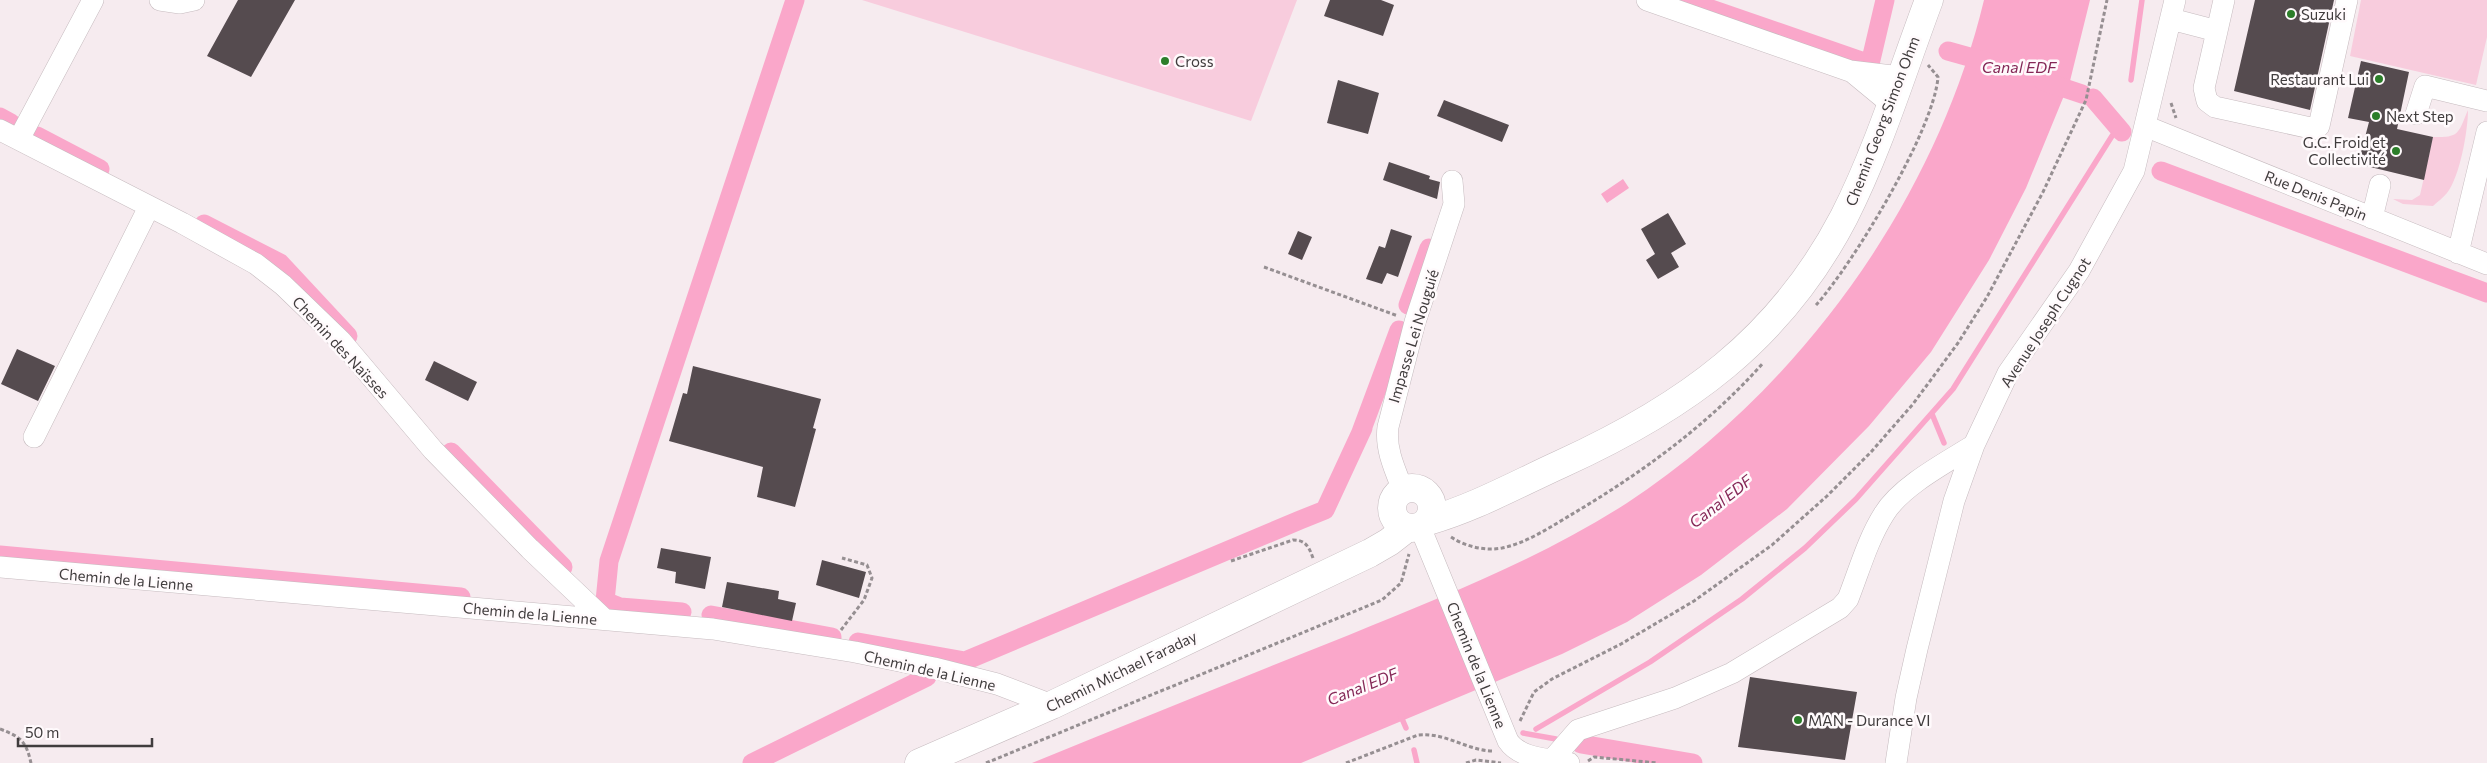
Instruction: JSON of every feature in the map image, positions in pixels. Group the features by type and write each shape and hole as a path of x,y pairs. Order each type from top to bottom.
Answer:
{"main road":[{"name":"Chemin Georg Simon Ohm","path":"1413,514 1457,512 1629,431 1711,378 1764,329 1810,273 1833,237 1868,164 1929,0"},
{"name":"Chemin Michael Faraday","path":"919,763 1052,705 1320,574 1413,514"}],"street":[{"path":"19,139 93,0"},
{"path":"160,0 180,3 194,0"},
{"path":"1647,0 1850,71 1901,77"},
{"path":"2224,0 2204,88 2207,101 2215,107 2315,129 2319,126 2347,0"},
{"path":"2173,10 2217,31"},
{"name":"Avenue Joseph Cugnot","path":"1896,763 1906,698 1920,639 1954,501 1974,444 2008,373 2079,271 2105,227 2134,171 2173,10"},
{"path":"1850,71 1891,104"},
{"path":"2416,114 2425,86 2487,101"},
{"name":"Rue Denis Papin","path":"2145,126 2487,264"},
{"name":"Chemin des Naïsses","path":"0,130 256,264 283,285 340,342 433,450 530,549 604,619"},
{"path":"2458,253 2487,134"},
{"name":"Impasse Lei Nouguié","path":"1413,514 1391,459 1387,435 1390,414 1415,322 1454,204 1452,181"},
{"path":"2372,218 2380,185"},
{"path":"34,437 149,207"},
{"path":"1507,748 1524,754 1560,761 1578,730 1675,698 1732,673 1840,608 1848,599 1884,513 1900,496 1923,478 1974,444"},
{"name":"Chemin de la Lienne","path":"1413,514 1432,553 1507,748"},
{"name":"Chemin de la Lienne","path":"0,567 713,629 855,652 934,668 997,684 1052,705"}],"path":[{"path":"1466,763 1507,748 1534,692 1560,675 1576,668 1694,602 1772,545 1827,496 1871,452 1913,404 1958,342 1987,297 2043,192 2086,100 2107,0"},
{"path":"2169,96 2177,121 2190,132 2186,143"},
{"path":"1264,267 1415,322"},
{"path":"986,763 1382,600 1401,583 1407,565 1413,514"},
{"path":"1231,561 1285,541 1298,540 1308,546 1320,574"},
{"path":"842,558 867,565 872,578 864,600 842,630"},
{"path":"0,728 19,738 27,747 31,763"},
{"path":"1346,763 1418,734 1430,733 1480,750 1498,751 1507,748"},
{"path":"1587,763 1594,757 1658,763"}],"shaded area":[{"name":"Cross","path":"862,0 1297,0 1251,121"},
{"path":"2361,0 2487,0 2487,37 2476,85 2350,56"},
{"path":"2468,110 2467,129 2459,165 2452,186 2447,193 2433,206 2403,204 2393,199 2412,200 2420,195 2433,137 2457,133"}],"water":[{"name":"Canal EDF","path":"1984,0 2090,0 2070,81 2026,188 1989,260 1931,352 1869,426 1787,509 1701,575 1627,622 1562,654 1301,763 1032,763 1456,591 1526,559 1560,542 1627,503 1690,457 1749,405 1803,347 1852,284 1895,218 1932,148 1962,75"},
{"path":"1623,179 1629,188 1607,203 1601,194"}],"building":[{"path":"238,0 295,0 251,77 207,56"},
{"path":"1330,0 1381,0 1394,5 1383,36 1324,16"},
{"path":"2255,0 2334,0 2310,110 2234,91"},
{"path":"2361,61 2409,72 2397,129 2433,137 2424,180 2358,164 2369,122 2348,118"},
{"path":"1338,80 1379,93 1368,134 1327,123"},
{"path":"1444,100 1509,125 1502,142 1437,116"},
{"path":"1389,162 1430,176 1429,179 1440,182 1437,199 1383,180"},
{"path":"1668,213 1686,244 1671,253 1679,267 1658,279 1646,260 1655,254 1641,229"},
{"path":"1391,229 1412,236 1398,277 1387,273 1382,284 1366,279 1379,246 1385,248"},
{"path":"1298,231 1312,237 1302,260 1288,254"},
{"path":"17,349 55,366 38,401 1,384"},
{"path":"434,361 477,382 468,401 425,380"},
{"path":"693,366 821,399 813,428 816,429 795,507 757,497 763,467 669,441 683,393 687,394"},
{"path":"661,548 711,557 705,589 675,583 676,572 657,568"},
{"path":"822,560 866,572 859,598 816,585"},
{"path":"727,582 779,591 778,599 796,603 792,621 722,607"},
{"name":"MAN - Durance VI","path":"1750,677 1857,692 1845,760 1738,747"}],"waterway":[{"path":"682,612 620,607 605,601 609,561 795,0"},
{"path":"1685,0 1870,64 1885,0"},
{"path":"2131,80 2142,0"},
{"path":"1948,51 1991,63"},
{"path":"2043,81 2082,94"},
{"path":"2093,98 2122,132"},
{"path":"0,117 11,123"},
{"path":"37,136 100,169"},
{"path":"1536,729 1650,662 1742,599 1805,548 1856,499 1953,389 2112,136"},
{"path":"2161,171 2487,293"},
{"path":"204,224 280,263 348,336"},
{"path":"1408,305 1429,248"},
{"path":"1361,432 1399,330"},
{"path":"1932,414 1944,443"},
{"path":"858,642 965,661 1325,510 1363,428"},
{"path":"451,452 563,567"},
{"path":"0,555 461,597"},
{"path":"711,615 832,637"},
{"path":"752,763 927,677"},
{"path":"1400,714 1406,728"},
{"path":"1523,733 1556,739"},
{"path":"1581,744 1693,763"},
{"path":"1414,750 1417,763"}],"place":[{"name":"Suzuki","path":"2291,14"},
{"name":"Cross","path":"1165,61"},
{"name":"Restaurant Lui","path":"2379,79"},
{"name":"Next Step","path":"2376,116"},
{"name":"G.C. Froid et Collectivité","path":"2396,151"},
{"name":"MAN - Durance VI","path":"1798,720"}]}
